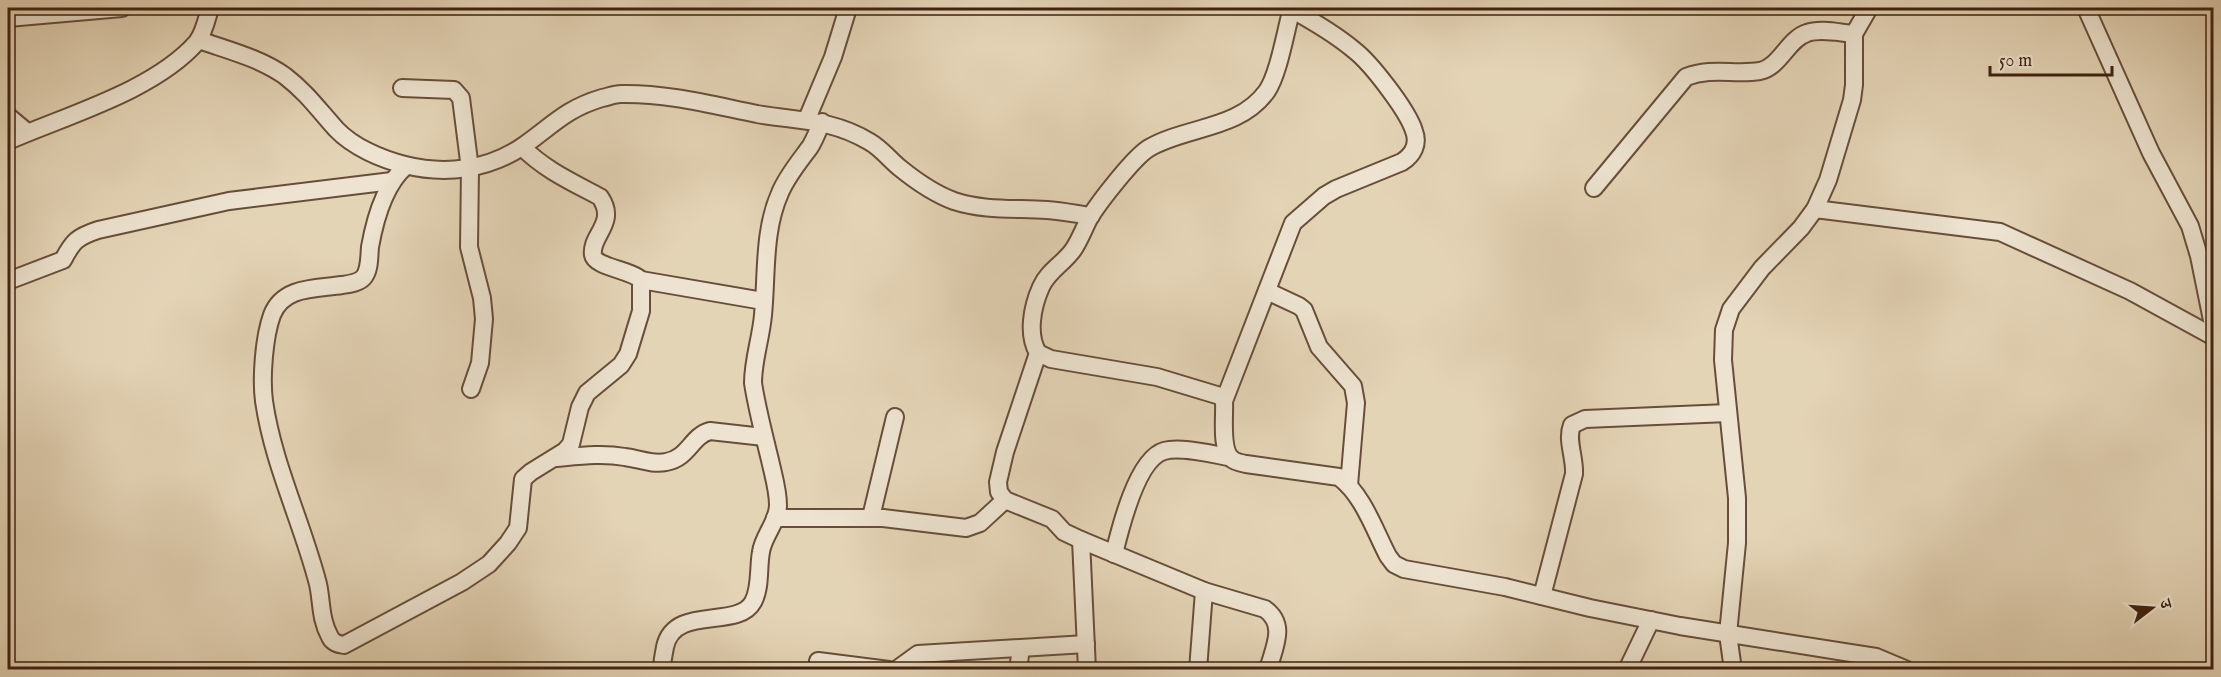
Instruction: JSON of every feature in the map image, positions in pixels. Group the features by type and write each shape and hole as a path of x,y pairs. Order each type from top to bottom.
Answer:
{"street":[{"path":"8,18 122,8"},
{"path":"8,141 149,81 177,61 199,40 210,8"},
{"path":"663,669 667,640 676,627 745,611 753,603 762,543 776,518 778,506 753,383 770,224 787,178 811,145 814,121 846,21 848,8"},
{"path":"1268,669 1278,622 1265,609 1204,591 1064,532 1052,519 1005,500 999,492 998,482 1005,452 1038,353 1031,336 1040,289 1052,269 1073,250 1091,216 1138,156 1166,141 1224,123 1253,105 1268,90 1275,72 1290,8 1354,49 1366,61 1409,120 1415,131 1415,148 1411,157 1402,162 1324,196 1293,223 1224,401 1224,441 1229,457 1233,461 1246,464 1339,477 1349,485 1388,556 1394,564 1404,569 1505,587 1652,620 1876,657 1907,669"},
{"path":"1733,669 1728,634 1737,543 1737,498 1723,360 1724,330 1731,309 1762,268 1801,228 1815,209 1828,180 1852,100 1854,34 1869,8"},
{"path":"2086,8 2151,153 2190,226 2199,256 2214,330"},
{"path":"1594,188 1686,77 1713,70 1759,71 1768,68 1798,37 1808,32 1854,34"},
{"path":"199,40 258,62 282,74 302,90 336,129 351,142 406,166 450,170 470,169 522,147 564,113 585,103 617,94 646,95 814,121 871,142 899,168 927,188 954,201 981,208 1049,210 1091,216"},
{"path":"402,88 454,90 461,98 470,169 469,247 482,298 484,319 480,363 471,389"},
{"path":"8,116 27,132"},
{"path":"522,147 549,170 600,197 607,212 594,249 593,256 597,262 635,274 641,280 763,302"},
{"path":"406,166 392,181 374,227 367,272 362,279 352,284 300,291 287,295 277,303 271,317 265,357 264,397 270,438 318,586 321,615 331,640 338,644 344,645 452,587 489,564 508,543 518,528 524,480 531,472 556,458 571,444 580,406 587,393 621,365 628,354 641,311 641,280"},
{"path":"8,281 63,260 72,242 83,235 99,230 229,201 392,181"},
{"path":"1815,209 2000,232 2130,291 2214,337"},
{"path":"1267,291 1304,310 1318,347 1353,386 1356,402 1349,485"},
{"path":"1038,353 1051,359 1157,377 1213,393 1224,401"},
{"path":"1542,596 1574,474 1569,432 1572,425 1585,419 1728,413"},
{"path":"871,517 895,417"},
{"path":"556,458 598,455 625,457 650,463 666,462 678,459 688,452 702,433 710,431 764,437"},
{"path":"1114,554 1127,504 1148,464 1158,453 1175,449 1229,457"},
{"path":"776,518 871,517 966,528 980,523 1005,500"},
{"path":"1081,540 1087,669"},
{"path":"1198,669 1204,591"},
{"path":"1617,669 1630,664 1652,620"},
{"path":"896,669 918,654 1086,644"},
{"path":"1018,669 1021,648"},
{"path":"818,661 890,669"}]}
